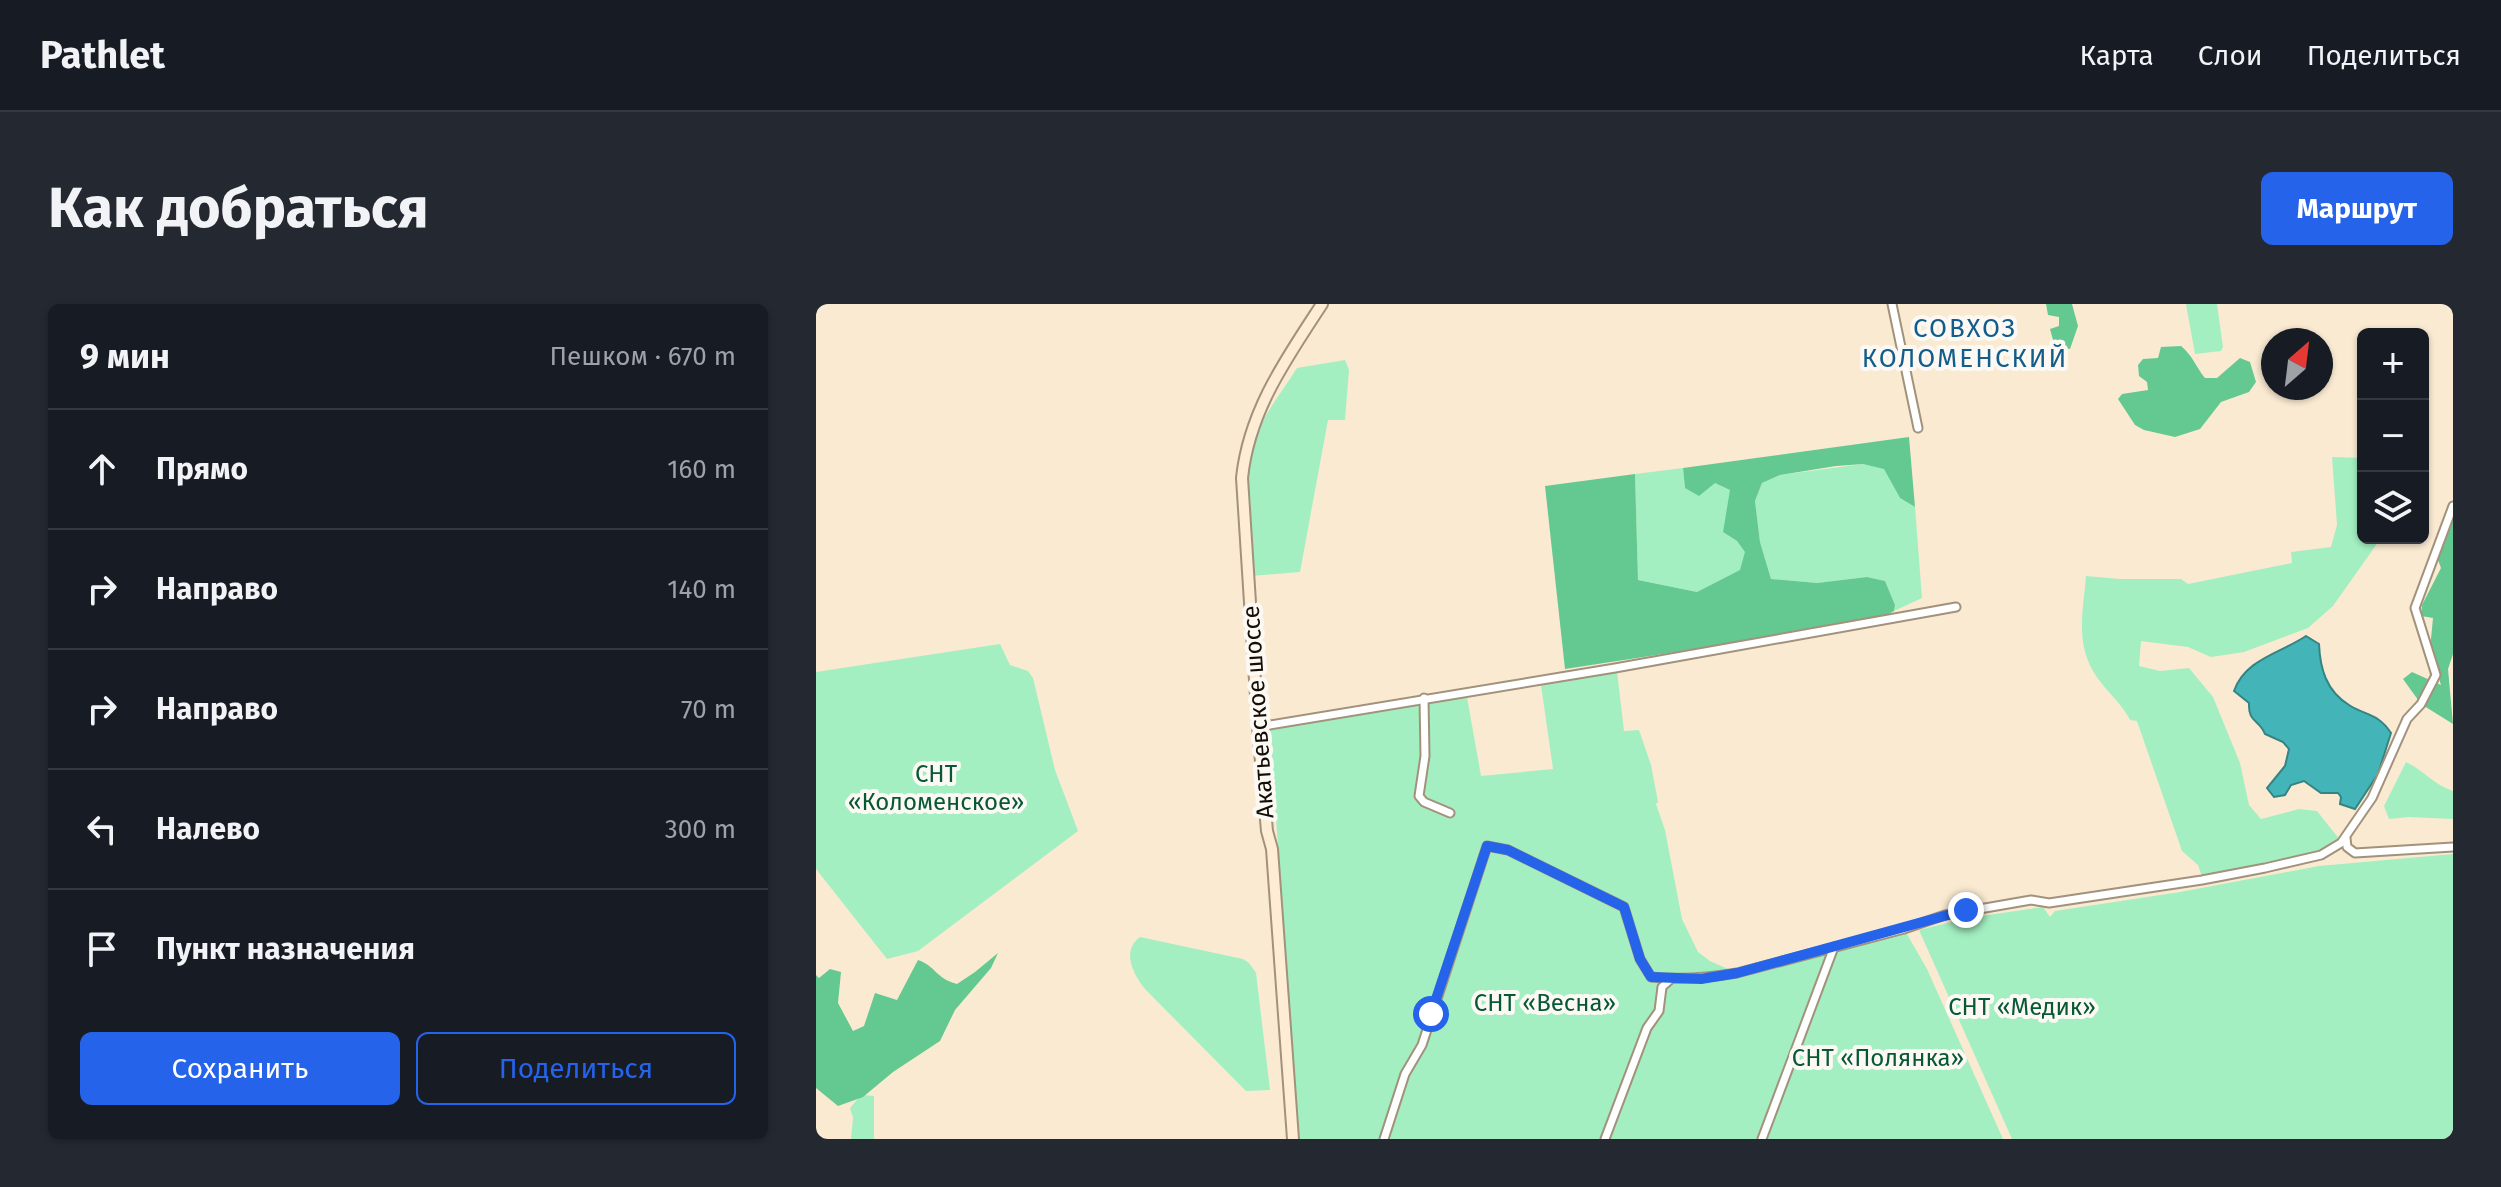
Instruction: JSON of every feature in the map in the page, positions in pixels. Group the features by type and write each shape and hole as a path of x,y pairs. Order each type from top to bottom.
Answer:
{"main road":[{"name":"Акатьевское шоссе","path":"1293,1139 1272,849 1267,831 1258,727 1243,510 1244,463 1252,427 1265,397 1322,304"}],"street":[{"path":"1892,304 1918,428"},
{"path":"1384,1139 1405,1074 1422,1045 1487,846 1508,850 1624,907 1640,959 1651,977 1671,979 1701,979 1737,973 1966,910 2031,900 2049,903 2202,880 2321,855 2346,838 2372,798 2407,719 2421,704 2436,675 2415,608 2453,506"},
{"path":"1258,727 1956,607"},
{"path":"1424,698 1425,756 1419,796 1424,802 1450,813"},
{"path":"2346,838 2347,847 2355,853 2453,847"},
{"path":"1762,1139 1834,947"},
{"path":"1605,1139 1647,1028 1659,1011 1662,987 1671,979"}],"green space":[{"path":"2046,304 2072,304 2078,326 2070,349 2055,347 2050,329 2059,326 2059,317 2048,315"},
{"path":"2186,304 2217,304 2221,351 2195,354"},
{"path":"2181,346 2205,378 2217,378 2240,358 2250,362 2256,382 2249,392 2221,402 2200,429 2175,437 2144,430 2135,425 2118,399 2122,394 2148,390 2147,382 2139,376 2138,365 2143,359 2158,358 2161,347"},
{"path":"1345,360 1349,370 1345,420 1328,420 1300,572 1252,576 1247,486 1250,456 1257,433 1297,368"},
{"path":"1909,437 1915,507 1900,498 1884,469 1863,464 1780,475 1762,483 1755,501 1760,542 1771,579 1817,583 1867,577 1885,581 1895,605 1894,611 1885,616 1761,639 1565,669 1545,486 1635,474 1638,580 1697,592 1740,570 1745,552 1737,541 1723,532 1730,490 1715,483 1699,496 1685,488 1683,468"},
{"path":"2332,457 2357,458 2357,544 2377,544 2333,606 2308,628 2244,652 2211,657 2188,647 2141,641 2139,666 2160,671 2189,668 2213,697 2240,763 2249,805 2261,819 2299,809 2317,811 2340,840 2314,855 2202,877 2198,865 2182,851 2137,721 2130,720 2103,685 2086,655 2082,617 2086,576 2181,579 2188,584 2292,563 2291,552 2331,547 2337,525"},
{"path":"1863,464 1884,468 1900,498 1915,507 1922,598 1894,611 1895,605 1885,581 1867,577 1817,583 1771,579 1760,542 1755,501 1762,483 1780,475"},
{"path":"1683,468 1685,488 1715,483 1731,490 1723,532 1746,552 1741,570 1697,592 1638,580 1635,474"},
{"path":"2453,519 2453,654 2448,669 2453,724 2421,704 2403,679 2412,672 2441,685 2430,649 2433,618 2421,616 2422,605 2441,568 2438,560"},
{"name":"СНТ «Коломенское»","path":"1000,644 1010,665 1028,671 1033,678 1055,770 1078,831 918,951 887,959 816,869 816,672"},
{"path":"1617,671 1624,731 1639,730 1651,765 1656,804 1665,830 1682,919 1698,952 1737,973 1904,929 1927,969 2003,1139 1298,1139 1270,730 1467,697 1481,776 1553,769 1541,685"},
{"path":"2406,762 2453,791 2453,819 2389,819 2384,806"},
{"name":"СНТ «Медик»","path":"2453,854 2453,1139 2012,1139 1919,930 1968,918 2043,907 2050,917 2055,911 2319,866"},
{"path":"1140,937 1243,959 1249,963 1256,973 1270,1090 1246,1091 1145,989 1136,977 1130,956 1134,943"},
{"path":"998,953 991,968 955,1010 940,1041 893,1072 863,1097 838,1106 816,1088 816,975 819,978 830,969 841,972 838,1003 853,1031 864,1026 875,993 897,1000 918,960 944,979 957,984"},
{"path":"861,1095 874,1096 874,1139 851,1139 853,1118 850,1108"}],"water":[{"path":"2306,636 2319,644 2323,670 2335,693 2349,705 2376,718 2391,733 2378,774 2355,809 2340,804 2338,793 2321,793 2304,781 2291,785 2285,795 2274,797 2267,788 2285,766 2289,749 2283,742 2265,734 2252,718 2249,703 2234,691 2246,671 2255,664"}],"district":[{"name":"СОВХОЗ КОЛОМЕНСКИЙ","path":"1965,343"}],"route":[{"path":"1431,1014 1487,846 1508,850 1624,907 1640,959 1651,977 1701,979 1737,973 1966,910"}],"park label":[{"name":"СНТ «Весна»","path":"1545,1003"},
{"name":"СНТ «Полянка»","path":"1878,1058"}]}
